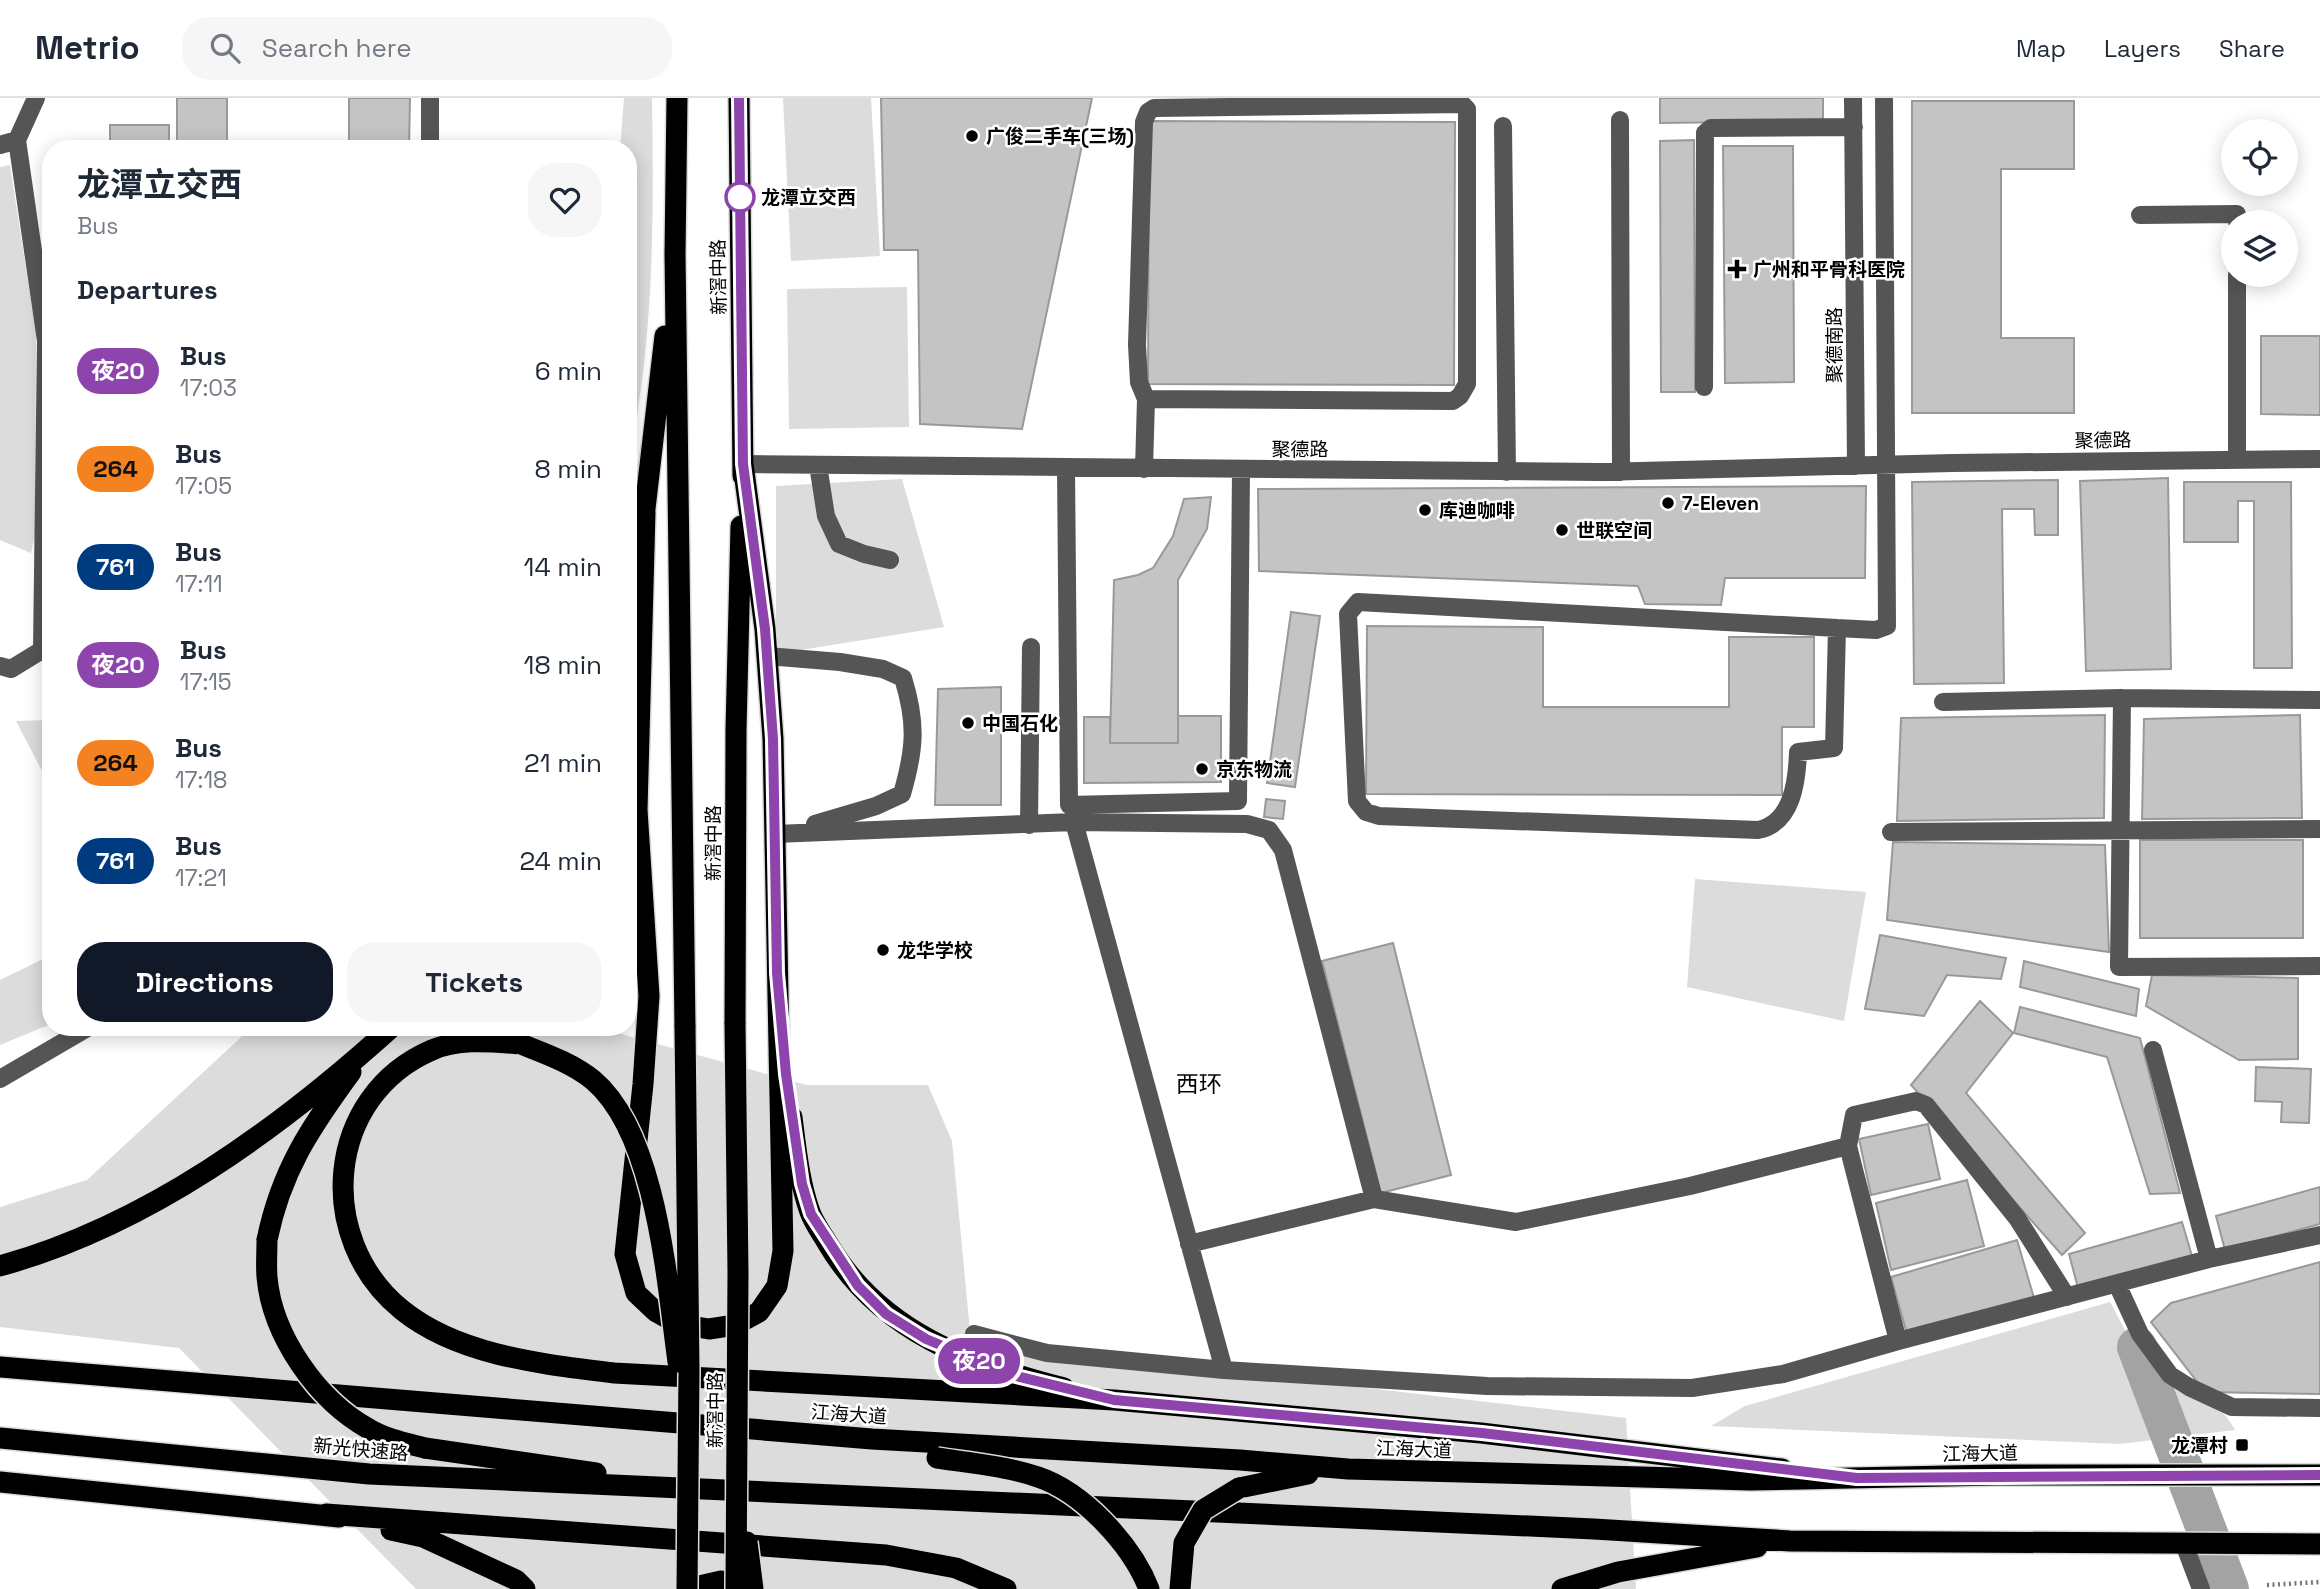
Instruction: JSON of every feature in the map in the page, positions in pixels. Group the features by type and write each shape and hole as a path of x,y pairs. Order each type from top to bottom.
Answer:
{"highway":[{"name":"新滘中路","path":"677,98 675,254 689,1440 687,1589"},
{"name":"新滘中路","path":"737,1589 736,716 743,464 739,98"},
{"path":"637,582 675,254"},
{"path":"645,512 637,810 649,996 643,1084 625,1254 636,1293 655,1311 678,1324 709,1329 736,1325 759,1312 777,1286 783,1251 777,973 784,832 767,656 743,464"},
{"path":"777,973 786,1074 802,1184 811,1214 858,1286 886,1314 926,1339 1012,1375 1114,1400"},
{"path":"0,1266 36,1256 120,1222 201,1177 382,1036"},
{"path":"689,1440 661,1245 652,1198 636,1149 617,1108 593,1080 560,1059 522,1044 477,1041 433,1050 396,1072 371,1096 354,1126 344,1160 343,1202 354,1245 373,1281 402,1310 430,1328 482,1350 544,1364 614,1373 1114,1400 1482,1433 1857,1478"},
{"path":"366,1050 321,1112 289,1164 277,1196 267,1240 267,1279 276,1317 292,1351 346,1415 370,1430 425,1448 719,1492 1594,1529 1790,1541 2320,1544"},
{"path":"0,1367 718,1427 995,1466 1040,1478 1082,1503 1119,1537 1149,1589"},
{"name":"江海大道","path":"718,1427 1349,1469 1737,1480 2320,1475"},
{"name":"新光快速路","path":"0,1438 369,1474 719,1492"},
{"path":"737,1463 753,1589"},
{"path":"1180,1589 1184,1543 1203,1510 1240,1488 1286,1476 1349,1469"},
{"path":"0,1482 326,1514 886,1555 956,1568 1006,1589"},
{"path":"326,1514 423,1537 516,1580 526,1589"},
{"path":"1562,1589 1618,1572 1790,1541"},
{"path":"687,1589 720,1581 737,1589"}],"street":[{"path":"36,98 8,143 42,311"},
{"path":"430,98 430,140"},
{"name":"聚德南路","path":"1853,98 1856,466"},
{"path":"1837,628 1834,748 1798,752 1793,794 1778,819 1766,828 1379,816 1366,812 1357,801 1348,614 1358,602 1837,628 1877,631 1887,626 1884,98"},
{"path":"1144,469 1146,400 1139,382 1137,345 1144,122 1147,112 1154,108 1464,101 1467,109 1467,384 1460,396 1453,401 1146,400"},
{"path":"1620,120 1621,472"},
{"path":"1503,126 1507,472"},
{"path":"1704,387 1705,132 1711,128 1854,127"},
{"path":"2140,215 2221,214"},
{"path":"2237,287 2237,460"},
{"name":"聚德路","path":"743,464 1621,472 2320,459"},
{"path":"818,465 826,516 839,544 864,555 890,560"},
{"path":"1066,468 1069,805 1238,801 1241,470"},
{"path":"1029,825 1031,647"},
{"path":"0,666 11,669 42,650"},
{"path":"767,656 883,669 903,678 914,713 913,757 902,793 876,806 784,832"},
{"path":"1943,702 2123,698 2320,700"},
{"path":"2123,698 2119,967 2320,966"},
{"path":"784,832 1074,822 1247,824 1269,830 1283,850 1374,1199"},
{"path":"1074,822 1224,1370"},
{"path":"1891,832 2320,829"},
{"path":"0,1079 74,1036"},
{"path":"2153,1050 2209,1259"},
{"path":"1898,1340 1848,1146 1854,1115 1916,1101 1926,1105 2009,1207 2067,1297"},
{"path":"1189,1244 1374,1199 1516,1222 1690,1186 1848,1146"},
{"path":"974,1334 1046,1353 1224,1370 1487,1386 1692,1388 1783,1374 1898,1340 2209,1259 2320,1235"},
{"path":"2117,1284 2140,1334 2170,1375 2179,1381 2231,1407 2320,1408"},
{"path":"2184,1544 2201,1589"}],"path":[{"path":"2267,1585 2320,1582"}],"shaded area":[{"path":"624,98 652,98 652,235 648,327 637,418 637,140 621,140"},
{"path":"783,98 871,98 880,256 791,261"},
{"path":"10,165 36,333 35,534 31,553 0,540 0,167"},
{"path":"907,287 909,427 789,429 787,289"},
{"path":"902,479 944,627 776,654 776,486"},
{"path":"42,720 42,771 16,721"},
{"path":"1695,879 1866,892 1844,1021 1687,987"},
{"path":"42,959 42,1028 0,1045 0,980"},
{"path":"242,1036 629,1036 807,1085 928,1085 952,1141 971,1342 1626,1418 1636,1589 416,1589 179,1348 0,1327 0,1207 87,1180"},
{"path":"2110,1302 2135,1348 2150,1369 2180,1392 2222,1412 2235,1430 2120,1444 1711,1426 1745,1406"}],"building":[{"path":"177,98 227,98 227,140 177,140"},
{"path":"349,98 410,98 409,140 349,140"},
{"path":"881,98 1092,98 1022,429 920,424 918,250 884,250"},
{"path":"1660,98 1823,98 1823,121 1660,123"},
{"path":"1912,101 2074,101 2074,169 2001,169 2001,338 2074,338 2074,413 1912,413"},
{"path":"1149,121 1455,122 1454,385 1148,384"},
{"path":"110,125 169,125 169,140 110,140"},
{"path":"1694,140 1695,392 1661,392 1660,141"},
{"path":"1723,146 1793,146 1794,382 1725,383"},
{"path":"2261,336 2320,336 2320,415 2261,414"},
{"path":"2168,478 2171,669 2086,671 2080,481"},
{"path":"2058,480 2058,535 2035,535 2034,509 2002,509 2004,683 1914,684 1912,482"},
{"path":"2184,482 2291,482 2292,668 2254,668 2254,501 2238,501 2238,542 2184,542"},
{"name":"世联空间","path":"1866,486 1865,578 1725,578 1721,605 1645,604 1638,586 1259,571 1258,489"},
{"path":"1211,497 1207,529 1178,580 1178,743 1110,743 1114,580 1138,575 1153,568 1173,536 1184,499"},
{"path":"1291,612 1320,616 1295,787 1267,783"},
{"path":"1367,626 1543,627 1543,707 1729,707 1729,637 1814,637 1814,727 1782,727 1782,795 1366,794"},
{"path":"1001,687 1001,805 935,805 938,689"},
{"path":"2105,715 2104,818 1897,821 1901,718"},
{"path":"2300,715 2302,818 2142,819 2144,719"},
{"path":"1178,716 1221,716 1221,782 1084,783 1084,717 1110,717 1110,743 1178,743"},
{"path":"1266,799 1285,801 1283,819 1264,817"},
{"path":"2140,840 2303,840 2303,938 2140,938"},
{"path":"1893,842 2105,845 2109,952 1887,920"},
{"path":"1880,935 2006,958 2001,979 1947,975 1924,1016 1865,1009"},
{"path":"1393,943 1451,1175 1381,1193 1322,961"},
{"path":"2024,961 2139,989 2136,1016 2020,987"},
{"path":"2152,975 2298,978 2298,1059 2239,1060 2146,1006"},
{"path":"1980,1001 2013,1033 1966,1093 2085,1233 2062,1255 1911,1085"},
{"path":"2020,1007 2140,1038 2180,1193 2150,1194 2107,1057 2014,1033"},
{"path":"2256,1067 2311,1069 2309,1123 2281,1122 2282,1102 2255,1101"},
{"path":"1928,1124 1940,1179 1871,1195 1859,1139"},
{"path":"1967,1180 1984,1246 1891,1270 1876,1203"},
{"path":"2320,1187 2320,1224 2225,1250 2216,1216"},
{"path":"2182,1222 2192,1256 2078,1288 2069,1254"},
{"path":"2017,1240 2034,1298 1907,1334 1891,1277"},
{"path":"2320,1262 2320,1394 2205,1392 2151,1322 2171,1303"}],"waterway":[{"path":"2137,1347 2229,1589"}],"bus line":[{"name":"夜20","path":"739,98 743,464 765,629 773,739 777,973 786,1074 802,1184 811,1214 834,1254 858,1286 886,1314 926,1339 1012,1375 1114,1400 1482,1433 1857,1478 2320,1475"}],"place":[{"name":"广俊二手车(三场)","path":"972,136"},
{"name":"龙潭立交西","path":"740,197"},
{"name":"广州和平骨科医院","path":"1737,269"},
{"name":"7-Eleven","path":"1668,503"},
{"name":"库迪咖啡","path":"1425,510"},
{"name":"世联空间","path":"1562,530"},
{"name":"中国石化","path":"968,723"},
{"name":"京东物流","path":"1202,769"},
{"name":"龙华学校","path":"883,950"},
{"name":"龙潭村","path":"2242,1445"}],"district":[{"name":"西环","path":"1199,1084"}]}
